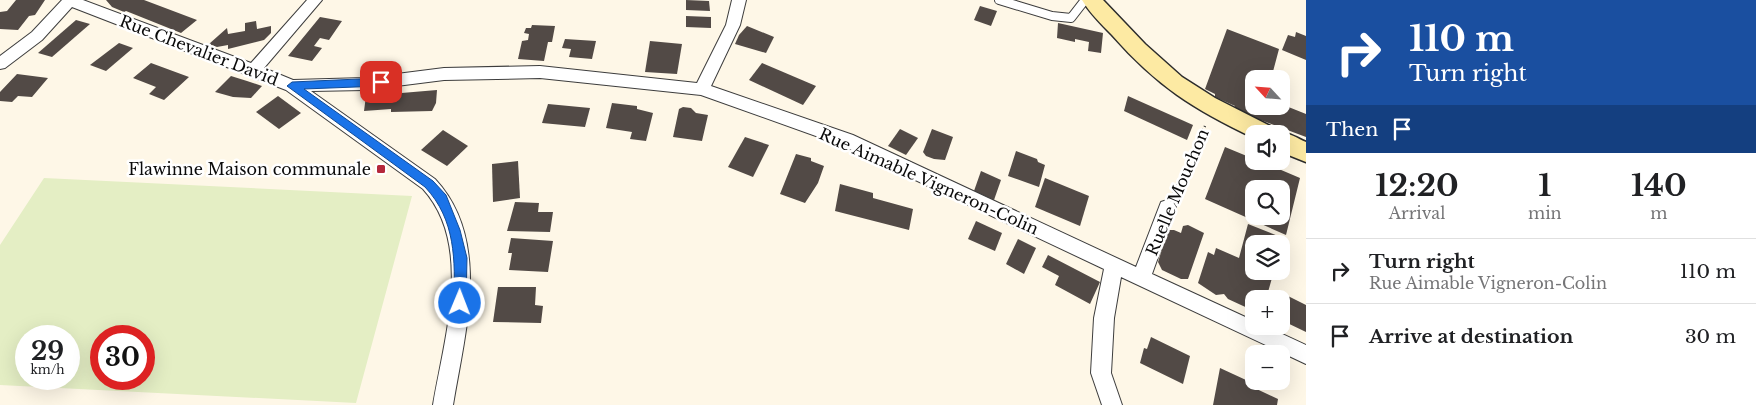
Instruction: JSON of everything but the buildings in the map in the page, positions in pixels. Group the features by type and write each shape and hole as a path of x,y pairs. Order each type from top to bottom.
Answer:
{"street":[{"path":"0,64 37,36 70,0"},
{"name":"Rue Chevalier David","path":"70,0 292,86 429,184 442,198 455,230 461,258 460,303 443,405"},
{"path":"254,70 315,0"},
{"path":"702,89 733,25 739,0"},
{"path":"1092,0 1158,70 1187,92 1221,113 1247,125"},
{"name":"Rue Aimable Vigneron-Colin","path":"292,86 365,84 444,74 540,72 702,89 847,140 1306,355"},
{"path":"1290,145 1306,153"},
{"name":"Ruelle Mouchon","path":"1141,279 1167,207"},
{"path":"1112,405 1102,372 1104,318 1114,266"}],"lane":[{"path":"998,0 1052,16 1071,18 1085,0"}],"path":[{"name":"Ruelle Mouchon","path":"1167,207 1210,117 1221,113"}],"green space":[{"path":"44,178 412,196 356,403 99,390 155,390 155,325 90,325 90,390 80,389 80,325 15,325 15,386 0,385 0,245"}],"place":[{"name":"Flawinne Maison communale","path":"381,169"}],"route":[{"path":"381,82 292,86 429,184 442,198 455,230 461,258 460,303"}]}
